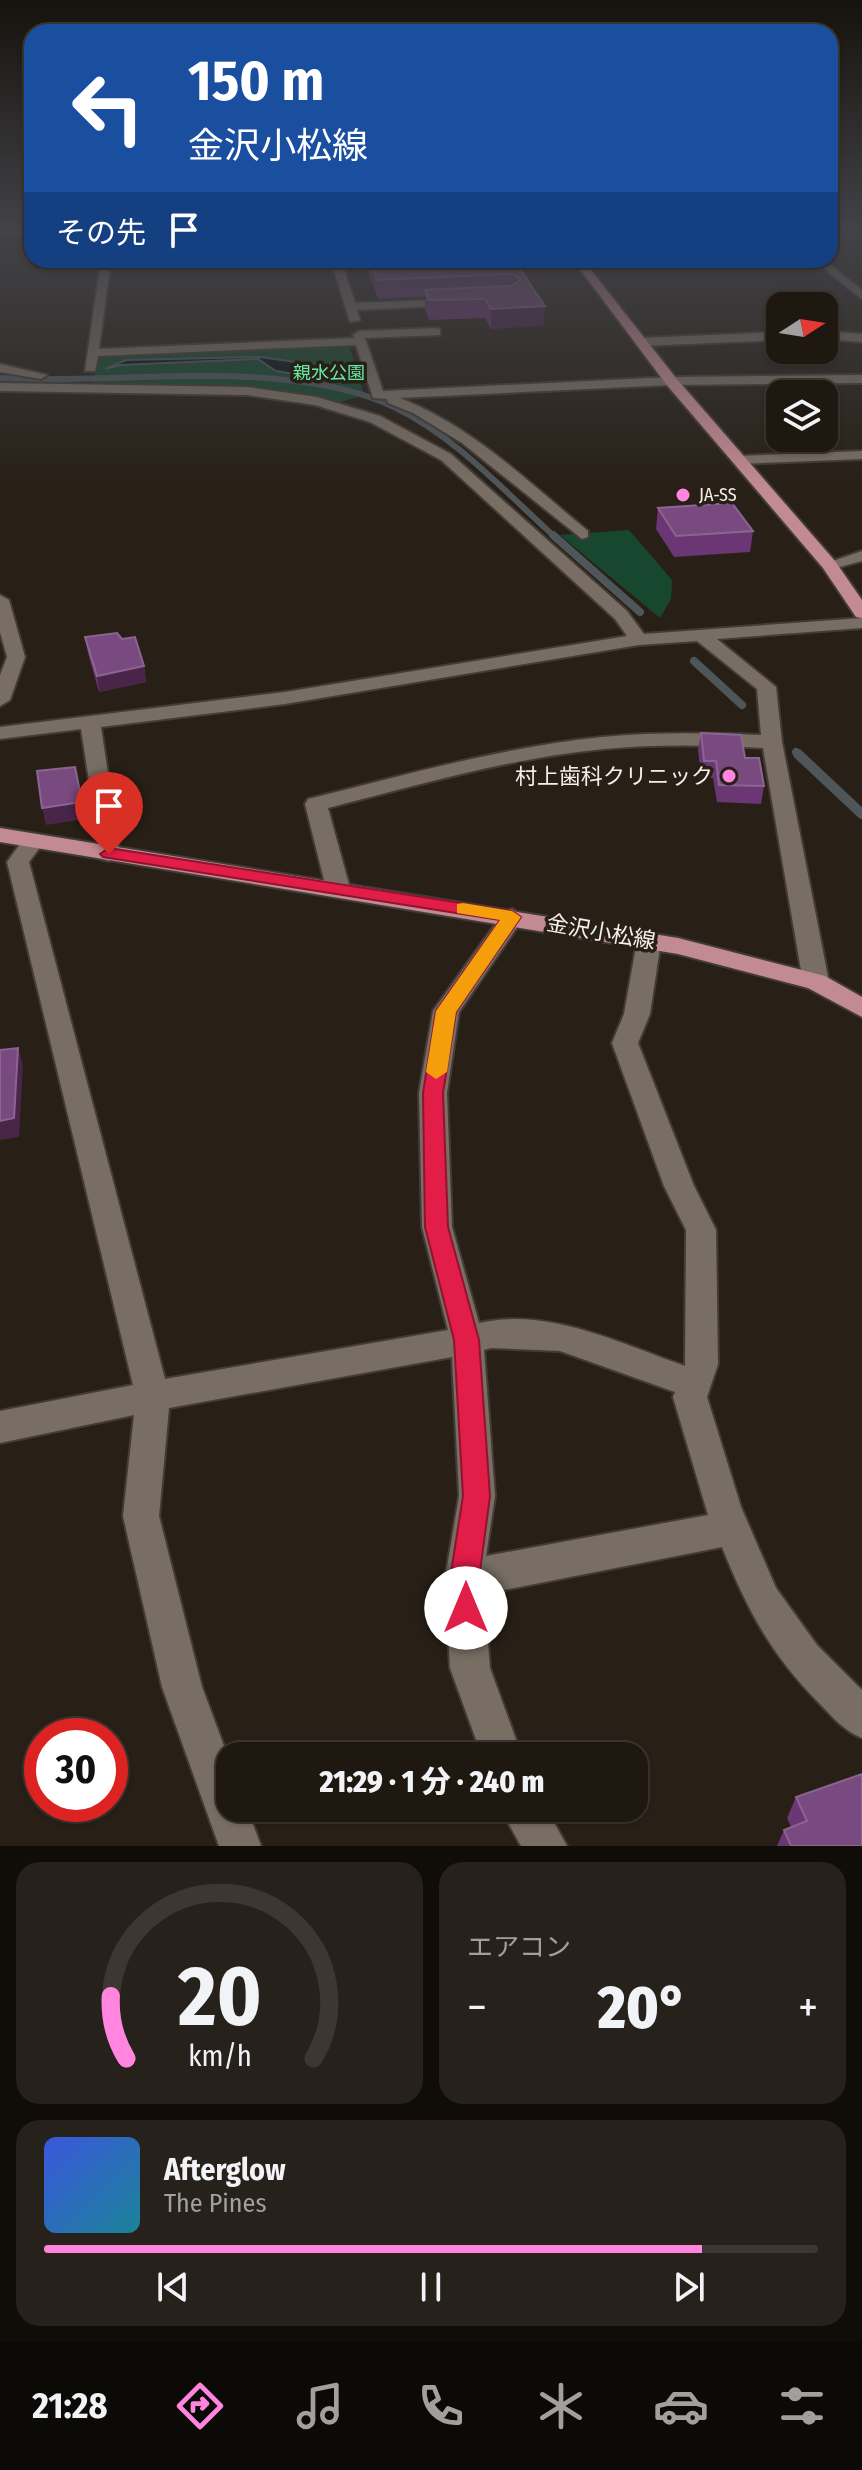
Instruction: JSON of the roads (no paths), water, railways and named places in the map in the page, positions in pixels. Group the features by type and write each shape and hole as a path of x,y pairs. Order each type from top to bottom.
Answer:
{"main road":[{"path":"620,315 671,381 829,565 862,613"},
{"name":"金沢小松線","path":"0,835 649,941 816,982 862,1008"}],"street":[{"path":"0,368 29,376 89,374 98,315"},
{"path":"352,315 378,395"},
{"path":"92,353 436,332"},
{"path":"838,336 862,338"},
{"path":"641,342 720,344 766,338"},
{"path":"337,407 378,395 671,381 732,375 862,379"},
{"path":"0,387 198,388 283,395 337,407 404,432 446,457 621,615 639,640"},
{"path":"378,395 420,408 461,436 582,534"},
{"path":"739,460 862,455"},
{"path":"829,565 862,556"},
{"path":"0,600 16,657 0,700"},
{"path":"0,733 285,698 639,640 862,623"},
{"path":"699,634 766,687 772,742 816,982"},
{"path":"90,723 109,854"},
{"path":"338,888 316,804 478,764 579,746 684,738 772,742"},
{"path":"33,842 18,862 153,1396 141,1516 182,1687 240,1846"},
{"path":"497,1742 470,1668 464,1579 477,1496 467,1340 437,1227 433,1093 446,1011 512,917"},
{"path":"649,941 637,1014 625,1043 679,1186 701,1230 702,1364 690,1397 731,1528 763,1601 803,1659 862,1718"},
{"path":"0,1427 153,1396 414,1352 491,1334 560,1337 695,1384"},
{"path":"464,1579 731,1528"},
{"path":"530,1822 546,1846"}],"waterway":[{"path":"0,378 254,377 351,391 394,407 438,433 479,466 555,537"},
{"path":"553,535 640,612"},
{"path":"694,661 742,705"},
{"path":"798,754 862,814"}],"place":[{"name":"JA-SS","path":"683,495"},
{"name":"村上歯科クリニック","path":"729,776"}],"park label":[{"name":"親水公園","path":"329,373"}]}
